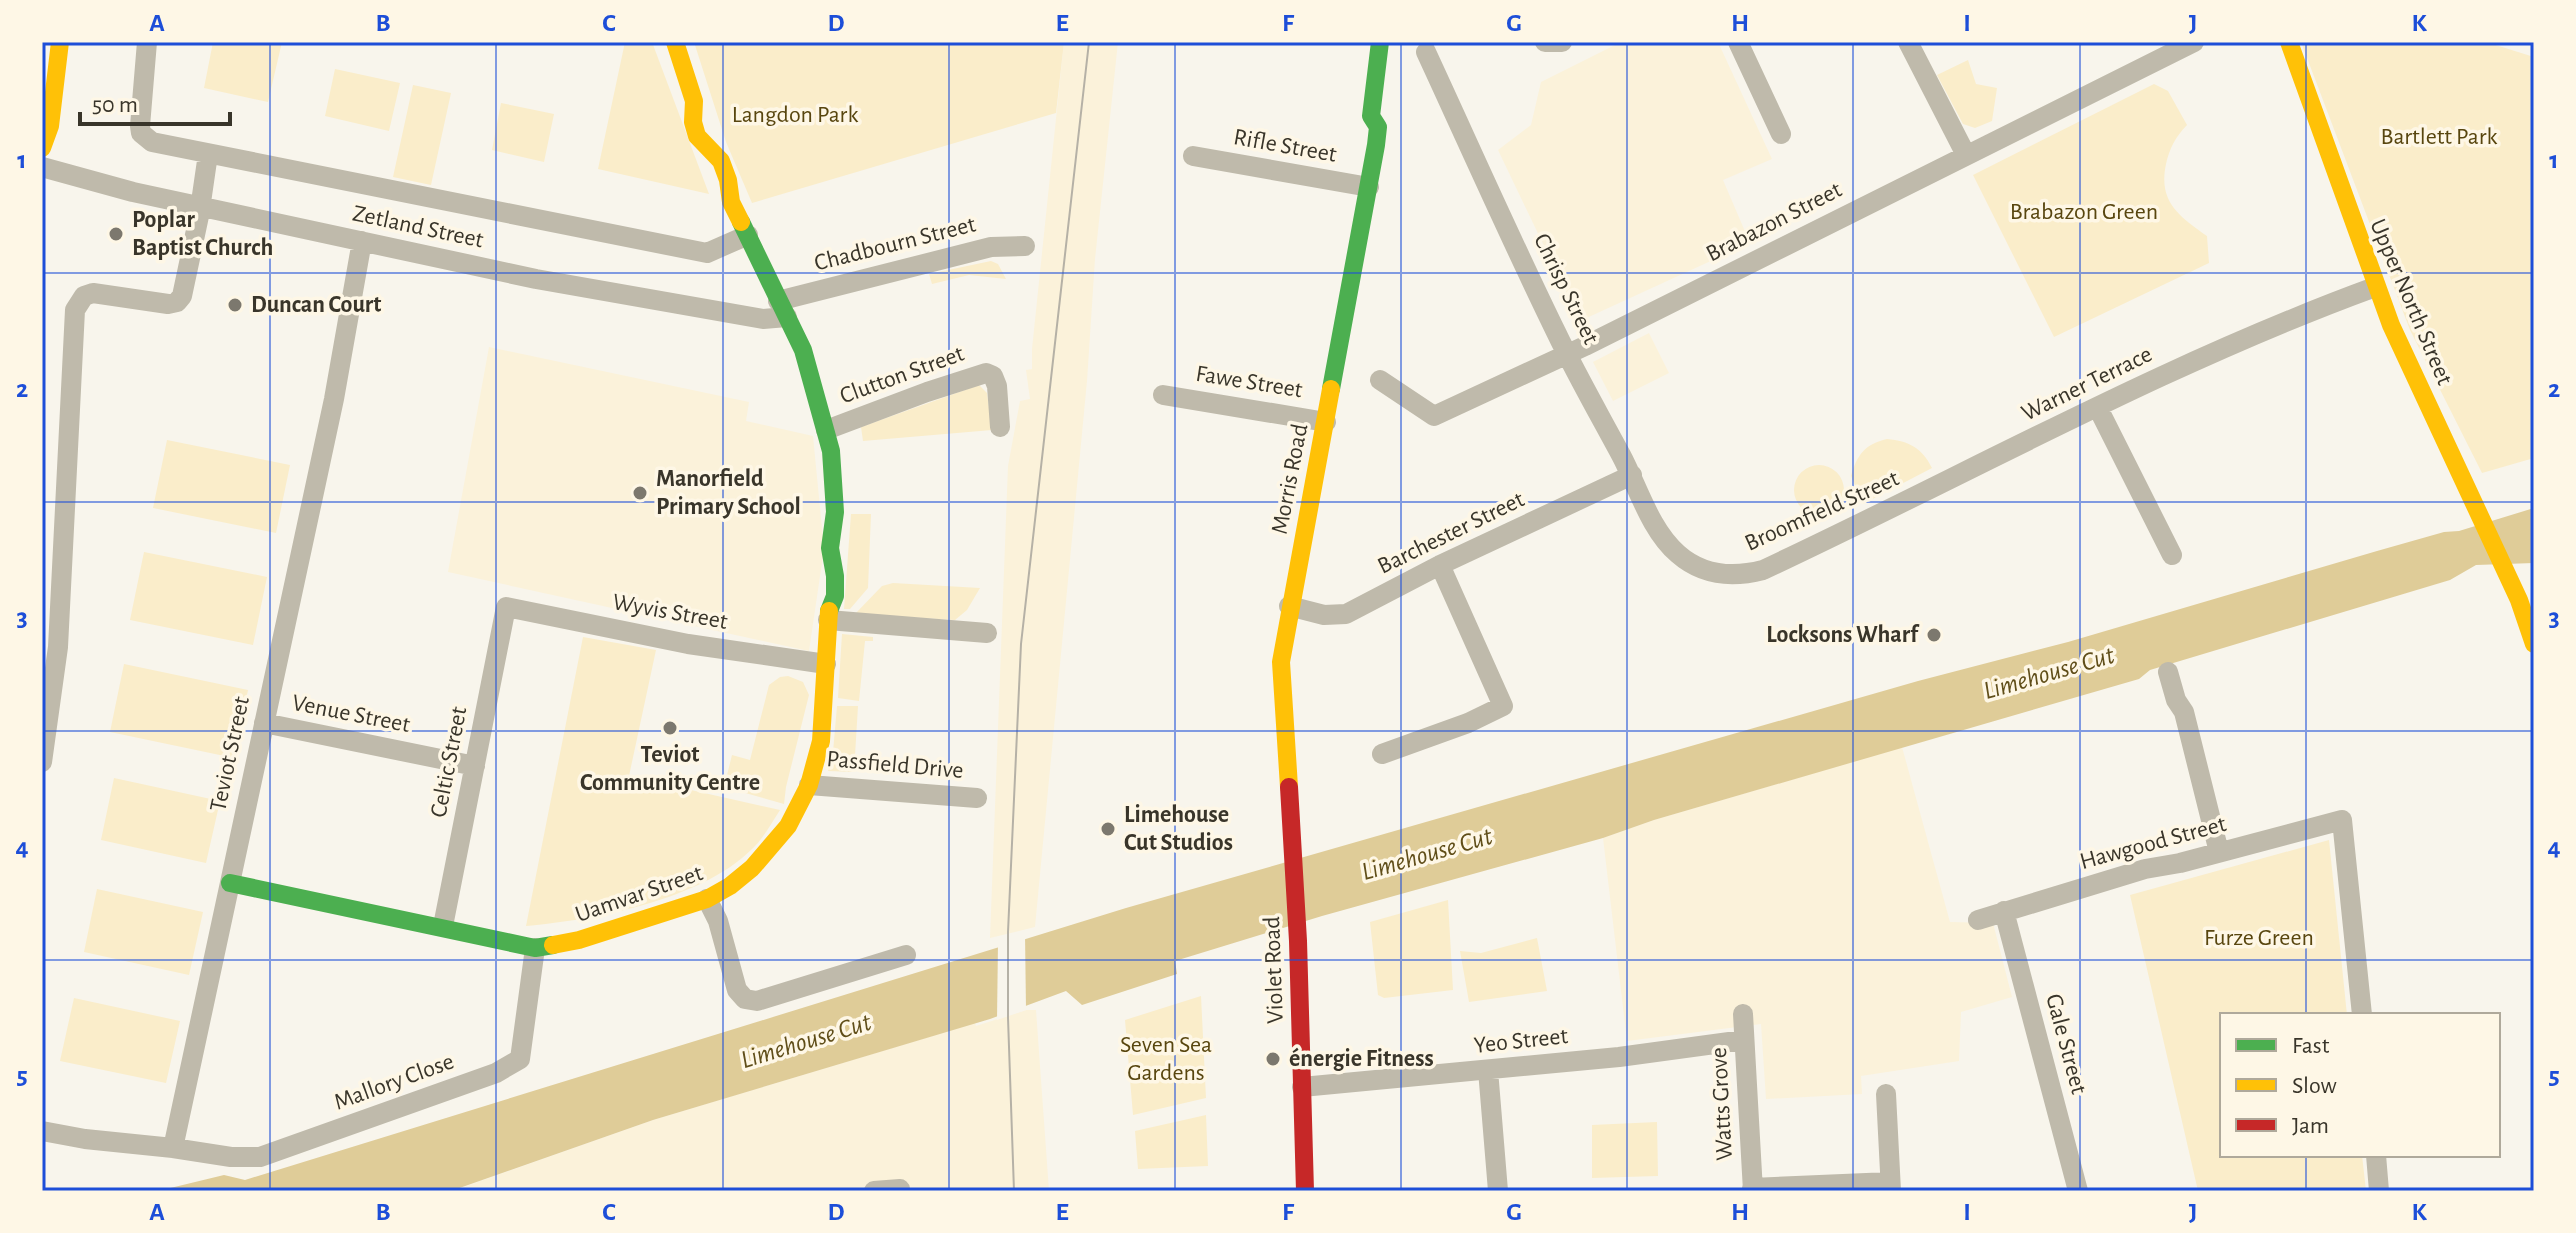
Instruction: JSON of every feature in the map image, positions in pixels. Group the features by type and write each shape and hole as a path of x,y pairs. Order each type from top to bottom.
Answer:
{"street":[{"path":"42,148 50,126 60,42"},
{"name":"Zetland Street","path":"147,42 141,133 152,142 707,253 748,235"},
{"name":"Uamvar Street","path":"230,883 535,948 579,940 707,899 752,868 788,826 809,785 821,741 828,620 835,596 830,548 835,512 831,451 803,350 731,202 721,161 697,136 693,122 694,101 675,42"},
{"name":"Morris Road","path":"1293,843 1281,662 1369,187 1378,127 1371,116 1380,42"},
{"path":"1738,42 1781,134"},
{"path":"1908,42 1966,155"},
{"name":"Brabazon Street","path":"1380,380 1434,416 1568,354 2194,42"},
{"name":"Upper North Street","path":"2289,42 2375,287 2519,600 2534,644"},
{"name":"Chrisp Street","path":"1426,52 1568,354 1668,545"},
{"name":"Morris Road","path":"1378,127 1387,121 1393,86"},
{"path":"42,762 58,647 75,310 84,296 93,293 168,304 177,302 182,296 208,154"},
{"name":"Rifle Street","path":"1193,156 1369,187"},
{"name":"Zetland Street","path":"42,167 200,207 536,279 763,319 782,309"},
{"name":"Teviot Street","path":"173,1148 334,399 362,241"},
{"name":"Chadbourn Street","path":"782,309 991,247 1025,246"},
{"name":"Warner Terrace","path":"1997,457 2200,359 2375,287"},
{"name":"Clutton Street","path":"826,430 986,373 993,376 997,386 1000,427"},
{"name":"Fawe Street","path":"1163,395 1326,422"},
{"path":"2098,408 2172,555"},
{"name":"Broomfield Street","path":"1668,545 1680,556 1709,572 1732,575 1763,570 1997,457"},
{"name":"Barchester Street","path":"1289,606 1324,615 1346,614 1440,565 1632,475"},
{"path":"1382,754 1468,723 1503,706 1440,565"},
{"name":"Wyvis Street","path":"506,607 688,644 826,664"},
{"name":"Celtic Street","path":"443,926 506,607"},
{"path":"828,620 987,633"},
{"path":"2168,672 2176,700 2184,712 2219,852"},
{"name":"Venue Street","path":"264,723 475,766"},
{"name":"Passfield Drive","path":"809,785 977,798"},
{"name":"Hawgood Street","path":"1978,920 2145,869 2180,863 2342,820 2362,1013"},
{"name":"Violet Road","path":"1293,843 1305,1191"},
{"path":"707,899 718,921 737,990 745,999 757,1001 906,955"},
{"name":"Gale Street","path":"2004,911 2078,1191"},
{"name":"Mallory Close","path":"173,1148 231,1157 260,1157 496,1073 520,1059 535,948"},
{"name":"Watts Grove","path":"1743,1014 1752,1189"},
{"name":"Yeo Street","path":"1302,1087 1619,1057 1744,1040"},
{"path":"1488,1070 1498,1191"},
{"path":"1752,1189 1890,1186 1886,1094"},
{"path":"42,1131 99,1141 173,1148"},
{"path":"2376,1157 2379,1191"},
{"path":"874,1191 900,1189"}],"shaded area":[{"path":"1064,42 1118,42 1095,259 1087,381 1035,927 990,938 1008,466 1020,401 1030,399 1026,370 1032,369"},
{"path":"1621,42 1718,42 1772,159 1723,180 1750,243 1580,321 1498,150 1531,125 1541,82"},
{"path":"1649,333 1669,373 1613,401 1593,362"},
{"name":"Manorfield Primary School","path":"489,347 749,402 746,421 813,436 824,549 809,651 448,572"},
{"path":"1902,747 1950,922 1993,923 2012,997 1961,1012 1959,1061 1861,1076 1862,1094 1766,1099 1761,1024 1627,1041 1603,838"},
{"path":"1026,1010 1036,1010 1049,1191 452,1191 653,1120"}],"green space":[{"path":"213,42 282,42 268,102 204,88"},
{"path":"625,42 652,42 709,194 598,169"},
{"name":"Langdon Park","path":"694,42 1064,42 1056,113 752,203 726,142"},
{"name":"Bartlett Park","path":"2301,42 2486,42 2534,57 2534,458 2482,473 2410,330"},
{"path":"1968,60 1976,84 1997,88 1992,121 1975,128 1963,124 1937,75"},
{"path":"335,69 400,83 389,131 325,116"},
{"name":"Brabazon Green","path":"2154,84 2168,91 2187,125 2167,158 2164,177 2168,198 2188,222 2207,236 2209,263 2054,337 1973,175"},
{"path":"413,85 451,93 431,185 393,177"},
{"path":"501,103 554,114 544,162 492,150"},
{"path":"991,261 998,264 1006,279 969,275 932,284 929,274"},
{"path":"979,385 987,393 992,430 863,441 861,427"},
{"path":"1887,439 1914,447 1932,468 1863,504 1851,476 1853,469 1868,447"},
{"path":"167,440 290,465 276,533 153,508"},
{"path":"1819,465 1837,472 1844,490 1837,508 1819,515 1801,508 1794,490 1801,472"},
{"path":"851,514 871,514 868,588 850,609 844,609"},
{"path":"144,552 267,577 253,645 130,620"},
{"path":"893,583 980,588 967,610 955,620 855,614 882,586"},
{"path":"842,634 873,637 873,641 865,641 859,701 838,698"},
{"path":"583,637 656,650 629,776 780,810 751,850 704,882 614,912 526,926"},
{"path":"124,664 248,690 234,758 110,732"},
{"path":"788,676 803,682 809,695 784,804 724,787 732,755 750,760 769,685 780,677"},
{"path":"837,706 858,706 854,772 828,771"},
{"path":"114,778 220,801 206,863 101,840"},
{"name":"Furze Green","path":"2329,840 2347,1013 2220,1013 2220,1157 2362,1157 2366,1191 2198,1191 2130,895"},
{"path":"97,889 203,912 189,975 84,952"},
{"path":"1448,900 1453,990 1384,998 1378,995 1370,922"},
{"path":"1537,938 1547,991 1469,1002 1460,951 1481,953"},
{"name":"Seven Sea Gardens","path":"1201,996 1206,1098 1133,1115 1125,1020"},
{"path":"74,998 180,1021 166,1083 60,1061"},
{"path":"1206,1115 1208,1166 1138,1169 1135,1131"},
{"path":"1657,1122 1658,1176 1592,1178 1592,1125"}],"water":[{"name":"Limehouse Cut","path":"2534,508 2534,563 2476,565 2450,580 2150,670 2139,679 1175,961 1177,974 1082,1005 1066,991 990,1019 653,1120 451,1191 158,1191 224,1175 245,1180 1126,908"}],"pier":[{"path":"1025,934 1026,1010 997,1020 998,943"}],"tram line":[{"path":"1014,1191 1008,932 1021,644 1089,42"}],"traffic: fast":[{"path":"1331,389 1376,145 1378,127 1371,116 1380,42"},
{"path":"741,222 803,350 831,451 835,512 830,548 835,596 829,611"},
{"path":"230,883 535,948 553,945"}],"traffic: slow":[{"path":"42,148 50,126 60,42"},
{"path":"675,42 694,101 693,122 697,136 721,161 731,202 741,222"},
{"path":"2289,42 2391,325 2519,600 2534,644"},
{"path":"1289,787 1281,662 1331,389"},
{"path":"553,945 579,940 707,899 752,868 788,826 809,785 821,741 829,611"}],"traffic: jam":[{"path":"1289,787 1298,941 1305,1191"}],"place":[{"name":"Poplar Baptist Church","path":"116,234"},
{"name":"Duncan Court","path":"235,305"},
{"name":"Manorfield Primary School","path":"640,493"},
{"name":"Locksons Wharf","path":"1934,635"},
{"name":"Teviot Community Centre","path":"670,728"},
{"name":"Limehouse Cut Studios","path":"1108,829"},
{"name":"énergie Fitness","path":"1273,1059"}]}
